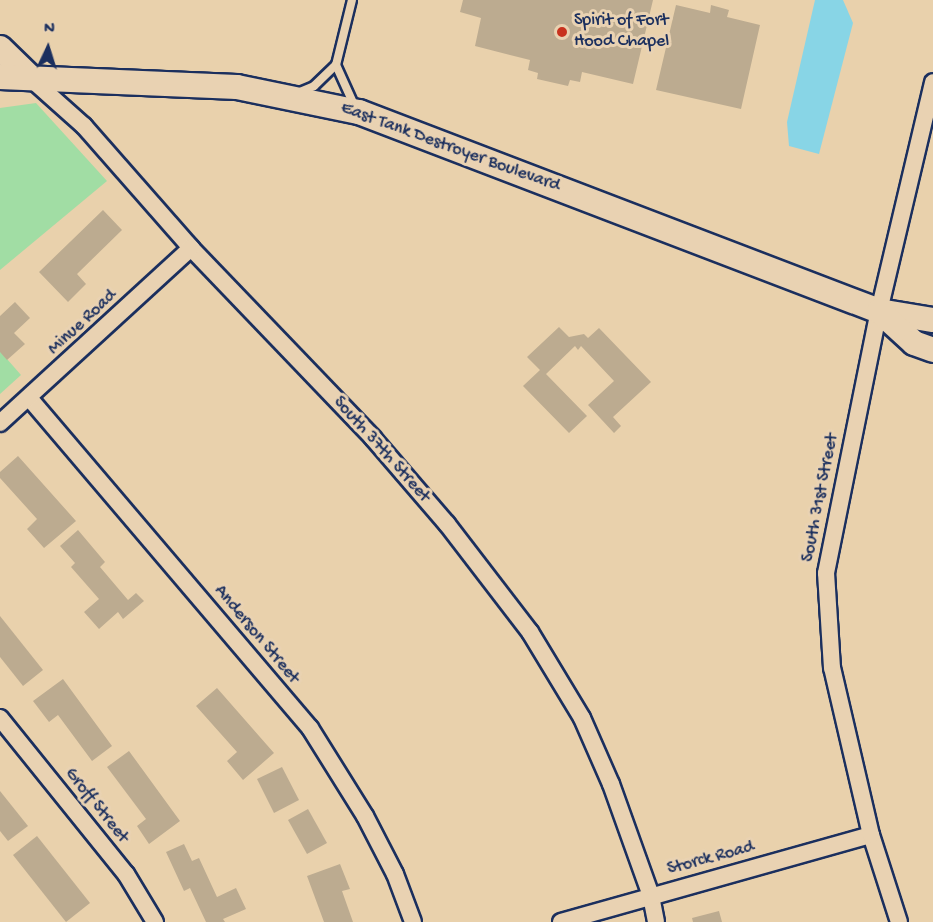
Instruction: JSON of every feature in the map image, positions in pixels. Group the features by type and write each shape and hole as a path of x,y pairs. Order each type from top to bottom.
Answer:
{"street":[{"name":"South 37th Street","path":"0,48 84,126 191,248 373,438 447,524 530,632 582,718 651,896 656,922"},
{"name":"East Tank Destroyer Boulevard","path":"0,77 28,75 216,85 287,96 359,112 879,311 933,320"},
{"name":"South 31st Street","path":"899,922 871,835 832,668 826,573 879,311 933,82"},
{"name":"Minue Road","path":"0,423 30,399 191,248"},
{"name":"East Tank Destroyer Boulevard","path":"879,311 914,343 933,350"},
{"name":"Anderson Street","path":"30,399 310,728 364,816 395,874 413,922"},
{"name":"Groff Street","path":"0,718 126,873 155,922"},
{"name":"Storck Road","path":"561,922 871,835"}],"lane":[{"path":"352,0 336,65 339,80 359,112"},
{"path":"287,96 315,86 336,65"}],"green space":[{"path":"36,103 107,181 0,270 0,108"},
{"path":"0,351 21,375 0,394"}],"water":[{"path":"815,0 843,0 853,23 819,154 789,146 787,122"}],"building":[{"name":"Spirit of Fort Hood Chapel","path":"463,0 653,0 633,84 582,72 580,82 570,80 568,86 537,79 538,73 528,70 530,60 475,46 481,18 460,12"},
{"path":"676,5 710,13 711,5 729,10 727,17 760,25 741,109 656,90"},
{"path":"103,210 122,230 77,274 86,284 68,302 39,272"},
{"path":"15,302 30,318 14,333 25,344 7,360 0,352 0,316"},
{"path":"559,327 569,337 584,334 588,338 599,328 651,382 613,417 621,426 614,433 588,405 614,381 581,346 578,350 575,346 546,374 587,416 569,433 523,386 540,370 527,357"},
{"path":"18,456 76,521 44,548 27,529 37,519 0,478 0,472"},
{"path":"78,530 105,562 100,567 128,600 136,593 144,601 123,619 118,612 99,629 84,612 99,599 71,567 75,563 60,546"},
{"path":"0,616 43,670 23,686 0,657"},
{"path":"63,679 112,746 92,761 58,715 49,722 33,701"},
{"path":"217,688 274,753 243,780 227,761 237,752 196,706"},
{"path":"129,751 180,821 149,844 137,826 146,819 107,767"},
{"path":"282,767 299,800 274,813 257,779"},
{"path":"0,791 28,826 8,841 0,831"},
{"path":"308,809 327,843 307,854 288,820"},
{"path":"37,836 90,903 66,922 13,855"},
{"path":"184,844 192,861 199,858 217,897 236,888 246,909 223,919 225,922 206,922 190,888 184,891 166,852"},
{"path":"340,864 350,889 342,891 353,922 324,922 307,876"},
{"path":"719,911 722,922 693,922 692,918"}],"place":[{"name":"Spirit of Fort Hood Chapel","path":"562,32"}]}
